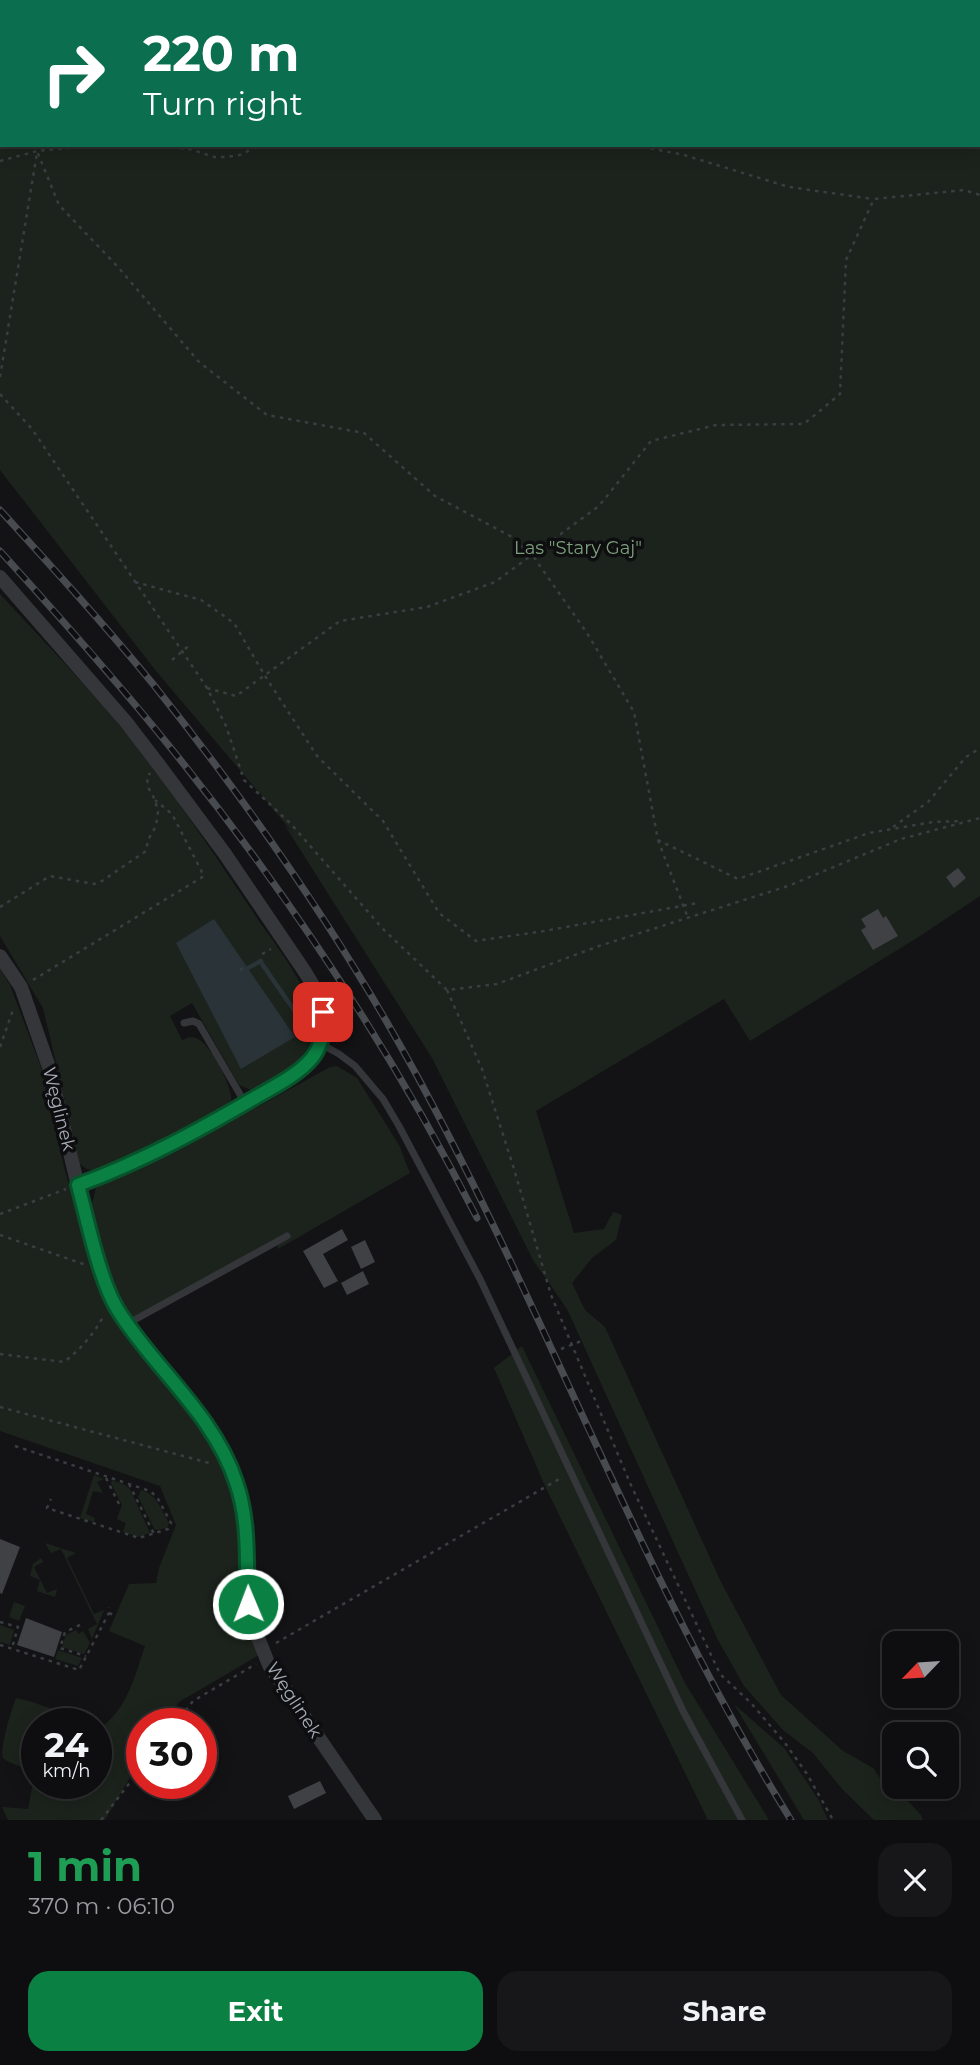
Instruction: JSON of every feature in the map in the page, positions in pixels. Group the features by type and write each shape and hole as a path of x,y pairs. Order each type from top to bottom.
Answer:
{"street":[{"path":"0,577 126,722 225,854 314,986 320,998 325,1025 317,1051 303,1068 142,1160 78,1185"},
{"name":"Węglinek","path":"0,956 21,987 50,1070 78,1185 112,1300 127,1324 210,1428 232,1469 242,1502 247,1535 248,1604 251,1620 266,1658 284,1690 375,1820"}],"lane":[{"path":"184,1023 192,1021 199,1024 245,1103"},
{"path":"320,1044 355,1066 383,1099 399,1126 480,1279 684,1713 742,1820"},
{"path":"127,1324 287,1236"}],"path":[{"path":"0,377 38,147"},
{"path":"0,161 37,151 79,147"},
{"path":"168,147 190,149 226,158 256,147"},
{"path":"644,147 684,155 789,187 874,200 964,190 980,195"},
{"path":"37,151 59,205 118,267 199,362 267,415 365,433 435,496 514,538 533,556 587,633 634,712 658,840 688,918"},
{"path":"207,688 236,696 340,621 427,607 495,582 599,506 651,441 716,425 804,424 840,394 846,260 874,200"},
{"path":"0,394 32,429 207,688 226,726 244,780 291,824 383,929 447,990 481,1069 551,1294 630,1483 720,1674 751,1703 785,1743 807,1774 833,1820"},
{"path":"135,582 201,600 234,622 317,756 383,821 439,913 476,941 698,903"},
{"path":"172,660 191,644"},
{"path":"890,829 928,802 966,757 980,748"},
{"path":"0,906 50,876 94,884 102,881 146,851 148,840 156,826 158,812 147,778 159,765"},
{"path":"0,1046 21,987 204,876 172,814 155,800"},
{"path":"447,990 497,984 599,946 788,886 901,839 967,821"},
{"path":"658,840 738,879 869,833 933,822 979,821"},
{"path":"262,954 276,946"},
{"path":"240,970 247,966"},
{"path":"0,1214 78,1185"},
{"path":"0,1235 102,1270"},
{"path":"0,1354 64,1362 95,1332 112,1300"},
{"path":"561,1349 584,1340"},
{"path":"0,1407 232,1469"},
{"path":"15,1446 150,1491 157,1497 171,1523 168,1530 138,1538 47,1508 51,1499"},
{"path":"187,1708 193,1700 236,1678 266,1658 269,1647 570,1473"},
{"path":"106,1476 120,1506"},
{"path":"129,1484 154,1534"},
{"path":"0,1644 79,1670 109,1613 109,1607"},
{"path":"109,1613 116,1616"},
{"path":"0,1622 18,1627 12,1648"},
{"path":"80,1625 65,1632 60,1648 86,1656"},
{"path":"101,1820 126,1788"}],"green space":[{"name":"Las \"Stary Gaj\"","path":"0,147 980,147 980,896 750,1041 724,999 536,1111 574,1233 604,1229 613,1212 622,1215 616,1240 592,1258 572,1283 585,1310 605,1327 720,1580 781,1695 843,1751 873,1768 882,1781 882,1799 907,1800 923,1820 874,1820 842,1789 813,1753 784,1731 744,1686 718,1640 567,1309 533,1260 432,1058 284,824 294,834 156,671 0,470"},
{"path":"0,594 100,703 149,763 285,959 303,988 314,1015 312,1038 300,1058 292,1066 251,1090 239,1085 192,1003 170,1016 182,1040 196,1038 209,1049 225,1077 231,1101 210,1116 111,1167 98,1170 88,1169 80,1164 43,1008 0,936"},
{"path":"0,969 10,985 41,1067 65,1171 108,1307 196,1421 226,1470 236,1497 241,1522 241,1599 259,1655 179,1702 175,1708 126,1708 126,1784 105,1820 8,1820 2,1807 28,1809 30,1799 112,1799 112,1718 130,1690 145,1646 109,1631 129,1584 156,1583 176,1525 160,1486 0,1431"},
{"path":"337,1066 357,1078 399,1145 410,1173 278,1249 277,1243 132,1321 122,1307 90,1211 96,1188 176,1152 330,1067"},
{"path":"522,1346 685,1683 769,1820 708,1820 545,1486 494,1368"},
{"path":"94,1475 104,1479 97,1482 103,1493 93,1491 86,1514 95,1518 94,1522 80,1518"},
{"path":"112,1480 130,1489 150,1533 139,1537 123,1532 126,1523 117,1519 122,1505"},
{"path":"141,1490 151,1495 158,1503 169,1523 167,1528 155,1530 138,1497"},
{"path":"45,1543 76,1553 67,1558 94,1614 104,1610 92,1639 88,1629 97,1624 61,1549 51,1553"},
{"path":"41,1558 43,1562 34,1567 47,1593 57,1589 55,1597 37,1591 40,1580 30,1576 33,1564"},
{"path":"14,1602 25,1606 19,1621 9,1617"},
{"path":"0,1625 14,1630 10,1645 0,1642"},
{"path":"76,1630 78,1634 83,1631 90,1643 84,1654 62,1647 66,1635"},
{"path":"58,1650 82,1658 78,1666 55,1659"},
{"path":"16,1698 50,1708 21,1708 21,1767 3,1758 2,1753"},
{"path":"734,1704 784,1748 818,1799 828,1820 804,1820"}],"shaded area":[{"path":"214,919 295,1037 241,1069 176,943"}],"building":[{"path":"958,868 966,878 954,888 946,877"},
{"path":"878,909 883,918 886,916 898,936 873,950 861,930 866,927 861,919"},
{"path":"342,1229 348,1240 323,1254 338,1281 324,1288 303,1251"},
{"path":"365,1240 375,1262 361,1269 351,1247"},
{"path":"363,1271 369,1284 347,1295 341,1283"},
{"path":"0,1539 20,1547 2,1594 0,1593"},
{"path":"26,1618 62,1632 54,1657 17,1645"},
{"path":"320,1781 326,1793 294,1809 288,1796"}],"waterway":[{"path":"260,961 296,1013 299,1023"},
{"path":"248,968 261,961"}],"railway":[{"path":"0,510 116,640 189,730 260,825 357,972 416,1074 464,1166 689,1638 738,1730 791,1820"},
{"path":"0,551 150,722 214,802 297,916 410,1094 477,1218"}],"route":[{"path":"248,1604 247,1535 242,1502 232,1469 210,1428 117,1310 106,1285 78,1185 142,1160 226,1115 303,1068 317,1051 324,1034 323,1012"}]}
